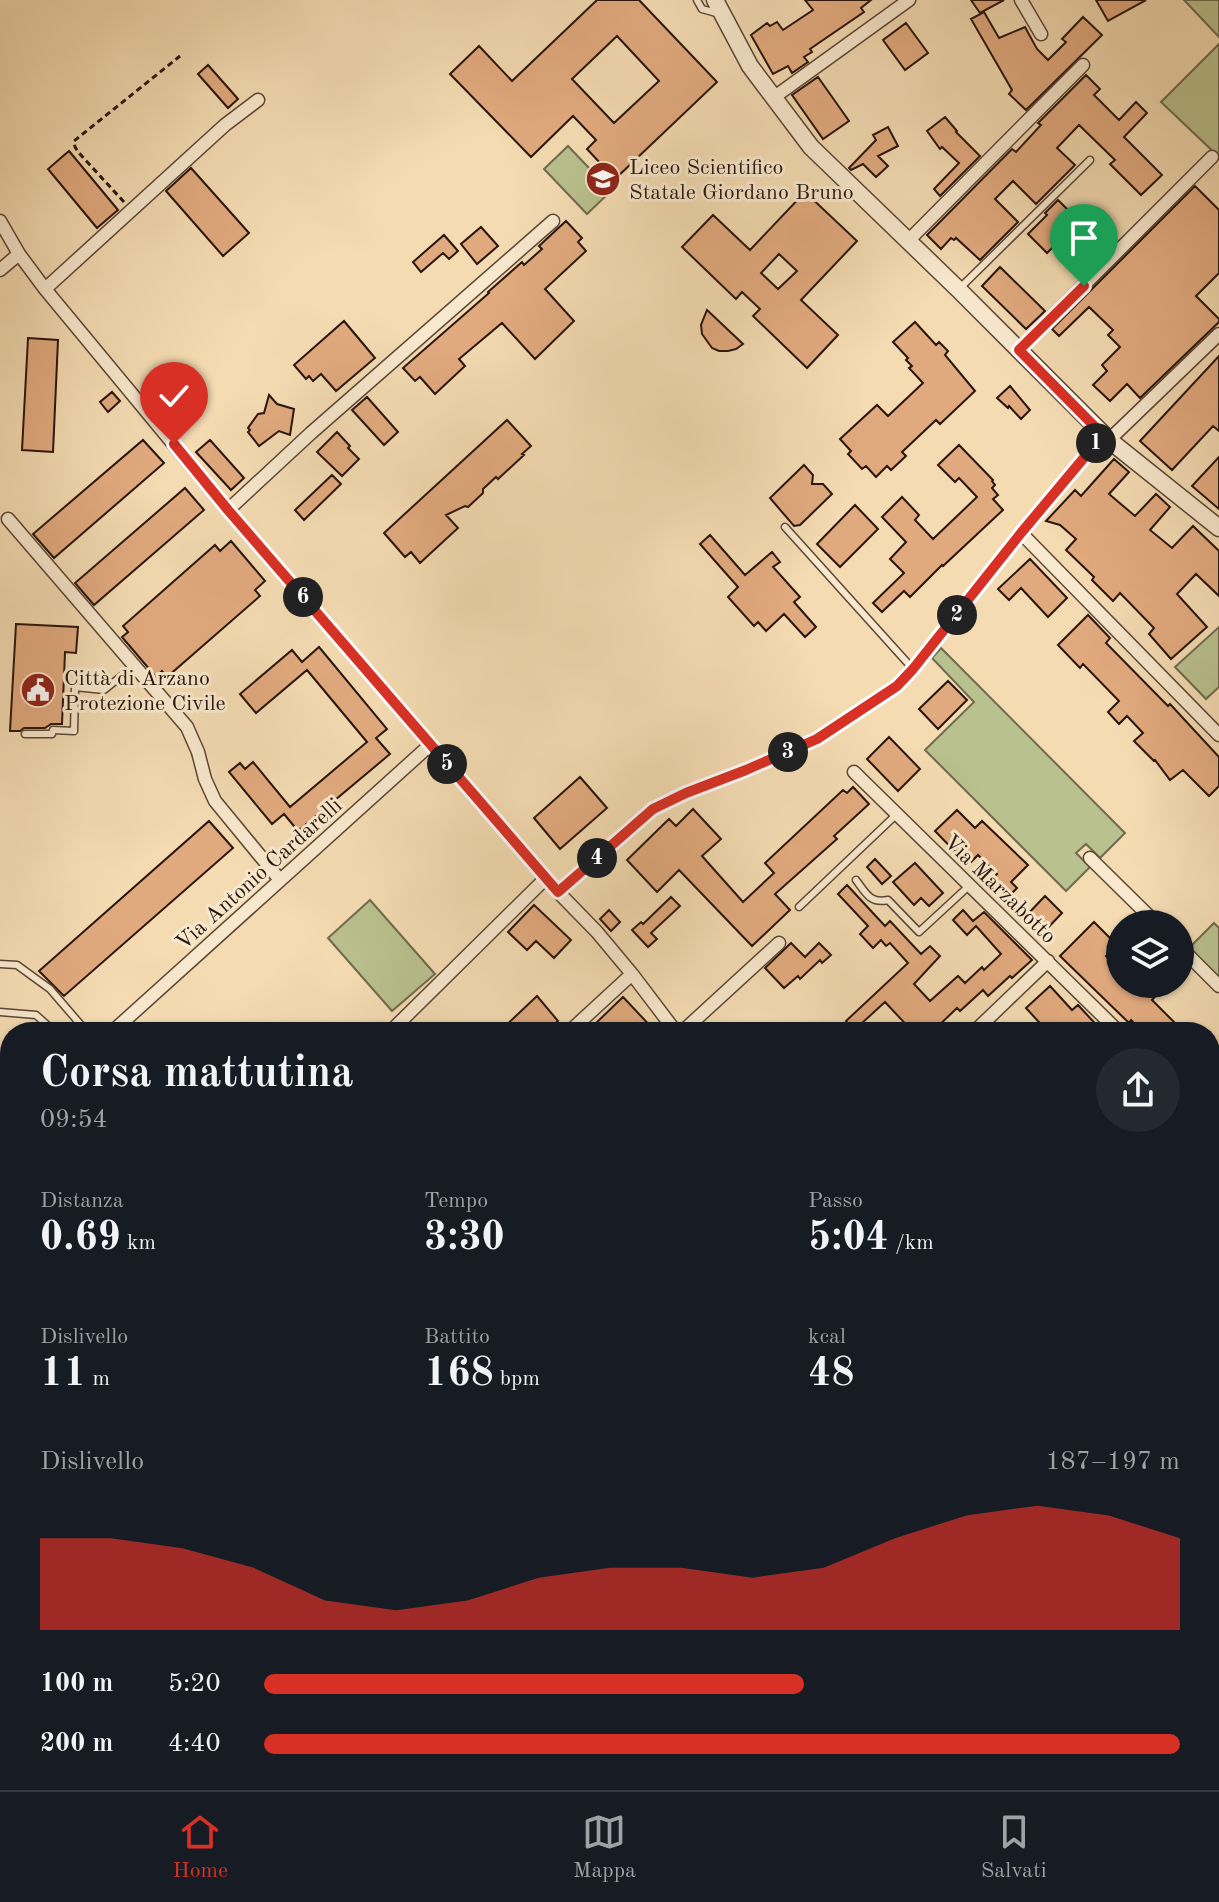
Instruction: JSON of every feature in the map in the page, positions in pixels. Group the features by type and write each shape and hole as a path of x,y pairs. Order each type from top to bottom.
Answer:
{"street":[{"path":"715,0 750,66 811,147 1106,438 1219,528"},
{"path":"773,98 909,0"},
{"path":"1021,0 1041,34"},
{"path":"908,241 1083,65"},
{"path":"45,289 225,125 258,100"},
{"path":"1019,350 1212,157"},
{"path":"0,221 45,289 228,510 558,892 597,932 671,1022"},
{"path":"228,510 553,221"},
{"path":"0,270 19,254"},
{"path":"558,892 653,809 817,739 897,686 1021,533 1106,438 1219,334"},
{"path":"8,519 187,727 215,801 280,880"},
{"path":"1021,533 1219,735"},
{"name":"Via Antonio Cardarelli","path":"124,1022 430,745"},
{"name":"Via Marzabotto","path":"854,772 1109,1022"},
{"path":"1090,858 1143,910"},
{"path":"400,1022 546,878"},
{"path":"690,1022 779,943"},
{"path":"984,1022 1048,961"},
{"path":"1194,961 1219,986"},
{"path":"580,1022 632,974"}],"lane":[{"path":"697,0 702,9 724,15"},
{"path":"959,290 1090,160"},
{"path":"785,527 913,669"},
{"path":"25,734 74,731 75,687 104,690 134,666"},
{"path":"799,907 897,814"},
{"path":"856,880 873,901 888,900 919,932 970,885"},
{"path":"0,964 17,965 50,989 78,1022"},
{"path":"0,1012 36,1015 44,1022"}],"path":[{"path":"132,211 79,153 74,141 180,56"}],"green space":[{"path":"1184,0 1219,0 1219,37"},
{"path":"1219,44 1219,157 1161,102"},
{"path":"568,146 611,191 587,214 544,169"},
{"path":"1219,627 1219,687 1206,699 1175,667"},
{"path":"941,648 1125,833 1100,858 1086,844 1076,853 1090,867 1066,891 925,750 974,702 932,658"},
{"path":"370,900 435,974 392,1011 328,938"},
{"path":"1214,923 1219,928 1219,978 1194,953 1194,943"}],"building":[{"path":"597,0 639,0 717,82 615,179 587,149 596,140 573,116 531,157 450,74 479,46 512,81","holes":["617,36 659,81 614,123 572,79"]},
{"path":"805,0 871,0 861,8 864,12 810,49 812,52 804,57 808,62 792,73 788,66 773,74 751,35 767,23 770,26 777,22 783,30 813,10"},
{"path":"971,0 1004,0 980,13"},
{"path":"1096,0 1146,0 1108,21"},
{"path":"984,12 999,38 1025,27 1037,49 1048,60 1066,42 1062,39 1083,17 1102,35 1026,110 1009,94 1012,90 971,19"},
{"path":"906,23 928,53 905,70 883,40"},
{"path":"208,65 238,99 228,108 198,74"},
{"path":"1086,75 1100,89 1094,95 1119,120 1136,102 1147,113 1124,137 1162,175 1141,195 1110,164 1115,160 1079,125 1057,148 1075,165 1036,204 1013,181 995,199 1018,222 980,260 956,238 951,238 941,249 927,235 1012,149 1016,152 1041,125 1038,123"},
{"path":"818,77 849,121 823,139 792,95"},
{"path":"945,117 980,156 940,196 934,189 959,163 942,147 940,149 927,131"},
{"path":"888,127 898,146 878,156 888,166 876,177 863,164 851,170 849,168 876,140 873,135"},
{"path":"69,151 118,210 97,228 48,169"},
{"path":"191,168 249,233 223,256 166,191"},
{"path":"1195,186 1219,210 1219,273 1196,296 1219,322 1140,398 1127,384 1110,401 1093,385 1107,371 1102,365 1120,347 1108,335 1113,330 1089,307 1059,336 1052,329"},
{"path":"805,192 857,241 801,300 838,335 807,368 753,316 760,309 742,292 736,299 682,247 713,215 750,250","holes":["779,254 797,271 778,289 761,273"]},
{"path":"1058,200 1079,221 1067,232 1073,237 1062,248 1057,243 1047,253 1028,234"},
{"path":"566,221 582,238 578,242 586,251 545,289 574,321 535,359 502,323 459,359 465,366 435,394 420,377 415,381 403,368 522,262 524,265 542,249 539,246"},
{"path":"481,227 498,246 477,264 461,244"},
{"path":"444,235 458,251 449,259 443,253 421,272 413,262"},
{"path":"1000,267 1045,311 1026,329 982,286"},
{"path":"707,310 743,344 728,351 712,348 702,334 701,325"},
{"path":"344,321 375,358 336,391 321,374 313,381 309,376 306,379 294,365"},
{"path":"915,322 936,345 939,342 948,351 945,355 975,391 940,424 936,420 902,452 906,456 891,470 887,466 876,477 866,466 862,469 848,454 851,451 840,439 877,405 888,416 923,383 909,368 912,366 906,360 908,358 893,342"},
{"path":"28,338 58,340 53,452 22,450"},
{"path":"1219,356 1219,431 1213,426 1172,470 1140,441"},
{"path":"1010,386 1030,410 1021,419 997,398"},
{"path":"112,392 120,401 108,412 100,402"},
{"path":"269,395 277,404 294,409 290,435 279,431 259,446 248,428 258,414 264,413"},
{"path":"367,397 398,432 384,445 352,410"},
{"path":"507,420 531,446 498,479 496,477 483,489 483,493 468,507 446,515 458,528 420,563 411,552 405,557 384,533"},
{"path":"337,432 359,459 342,476 317,452"},
{"path":"143,440 164,463 54,558 33,534"},
{"path":"210,440 244,478 231,490 196,452"},
{"path":"959,445 993,480 995,485 992,488 998,495 993,499 1003,510 910,597 904,591 882,612 873,603 904,573 890,559 906,542 882,517 902,497 919,515 915,520 933,539 977,497 959,478 955,482 938,465"},
{"path":"1219,457 1219,509 1192,486"},
{"path":"1114,459 1129,472 1109,494 1135,516 1156,494 1170,507 1150,530 1172,548 1193,526 1219,551 1219,596 1196,574 1177,594 1207,627 1171,659 1149,634 1154,628 1120,593 1113,601 1066,550 1076,539 1060,525 1046,521 1075,490 1081,496"},
{"path":"804,465 813,475 812,484 823,484 832,494 800,525 794,526 770,498"},
{"path":"332,475 341,484 304,520 295,510"},
{"path":"185,488 204,510 94,605 75,583"},
{"path":"855,505 878,529 840,567 817,544"},
{"path":"710,535 745,575 772,552 780,562 773,567 800,597 794,602 816,627 805,637 784,614 766,631 758,622 754,626 728,597 738,587 700,544"},
{"path":"231,541 265,581 255,590 260,596 167,677 162,671 156,677 122,637 128,632 123,626 215,545 220,551"},
{"path":"1030,559 1067,598 1048,617 1021,588 1009,600 998,589"},
{"path":"1088,615 1110,638 1106,643 1168,706 1170,704 1219,757 1219,786 1209,796 1183,770 1170,780 1155,760 1134,741 1143,733 1127,716 1119,724 1108,712 1119,701 1083,664 1080,668 1058,645"},
{"name":"Città di Arzano Protezione Civile","path":"16,624 78,627 76,653 65,652 62,724 10,731"},
{"path":"319,647 387,729 376,738 390,754 298,831 284,814 272,824 229,772 240,763 245,769 253,762 290,807 367,742 307,670 256,713 240,694 292,650 302,662"},
{"path":"948,681 967,700 938,729 919,709"},
{"path":"889,737 920,769 898,791 867,759"},
{"path":"580,777 607,808 560,849 534,818"},
{"path":"853,787 869,804 834,836 837,839 775,894 790,910 752,946 679,870 657,892 627,860 669,819 676,826 693,809 721,839 702,856 743,902 774,873 765,863 843,790 847,793"},
{"path":"957,810 975,828 982,821 1028,865 1011,882 1017,888 1009,896 992,879 997,874 978,855 968,865 935,831"},
{"path":"209,821 233,848 64,996 39,971"},
{"path":"875,859 891,876 882,884 867,867"},
{"path":"915,863 943,893 929,906 921,898 914,905 893,882"},
{"path":"847,885 885,926 890,921 921,954 930,946 940,956 914,984 930,1001 958,976 965,983 1001,954 976,926 967,935 953,920 963,910 973,921 984,912 1032,960 988,996 983,990 942,1022 904,1022 885,1002 863,1022 847,1022 908,963 890,943 886,946 881,940 873,948 860,934 868,926 838,894"},
{"path":"1045,896 1062,913 1042,934 1025,917"},
{"path":"671,897 680,906 651,933 657,939 648,947 632,930 641,922 643,924"},
{"path":"534,905 571,940 554,958 536,941 527,950 508,932"},
{"path":"609,910 620,922 611,931 600,919"},
{"path":"1094,922 1106,934 1106,998 1154,998 1152,1000 1174,1022 1128,1022 1060,956"},
{"path":"791,943 805,957 819,943 831,955 784,988 765,968"},
{"path":"1050,986 1072,1010 1078,1005 1094,1022 1039,1022 1026,1008"},
{"path":"537,996 558,1021 557,1022 510,1022"},
{"path":"623,997 647,1022 597,1022"}],"place":[{"name":"Liceo Scientifico Statale Giordano Bruno","path":"603,179"},
{"name":"Città di Arzano Protezione Civile","path":"38,690"}],"route":[{"path":"174,444 558,892 653,809 817,739 897,686 913,669 1103,435 1019,350 1084,286"}]}
